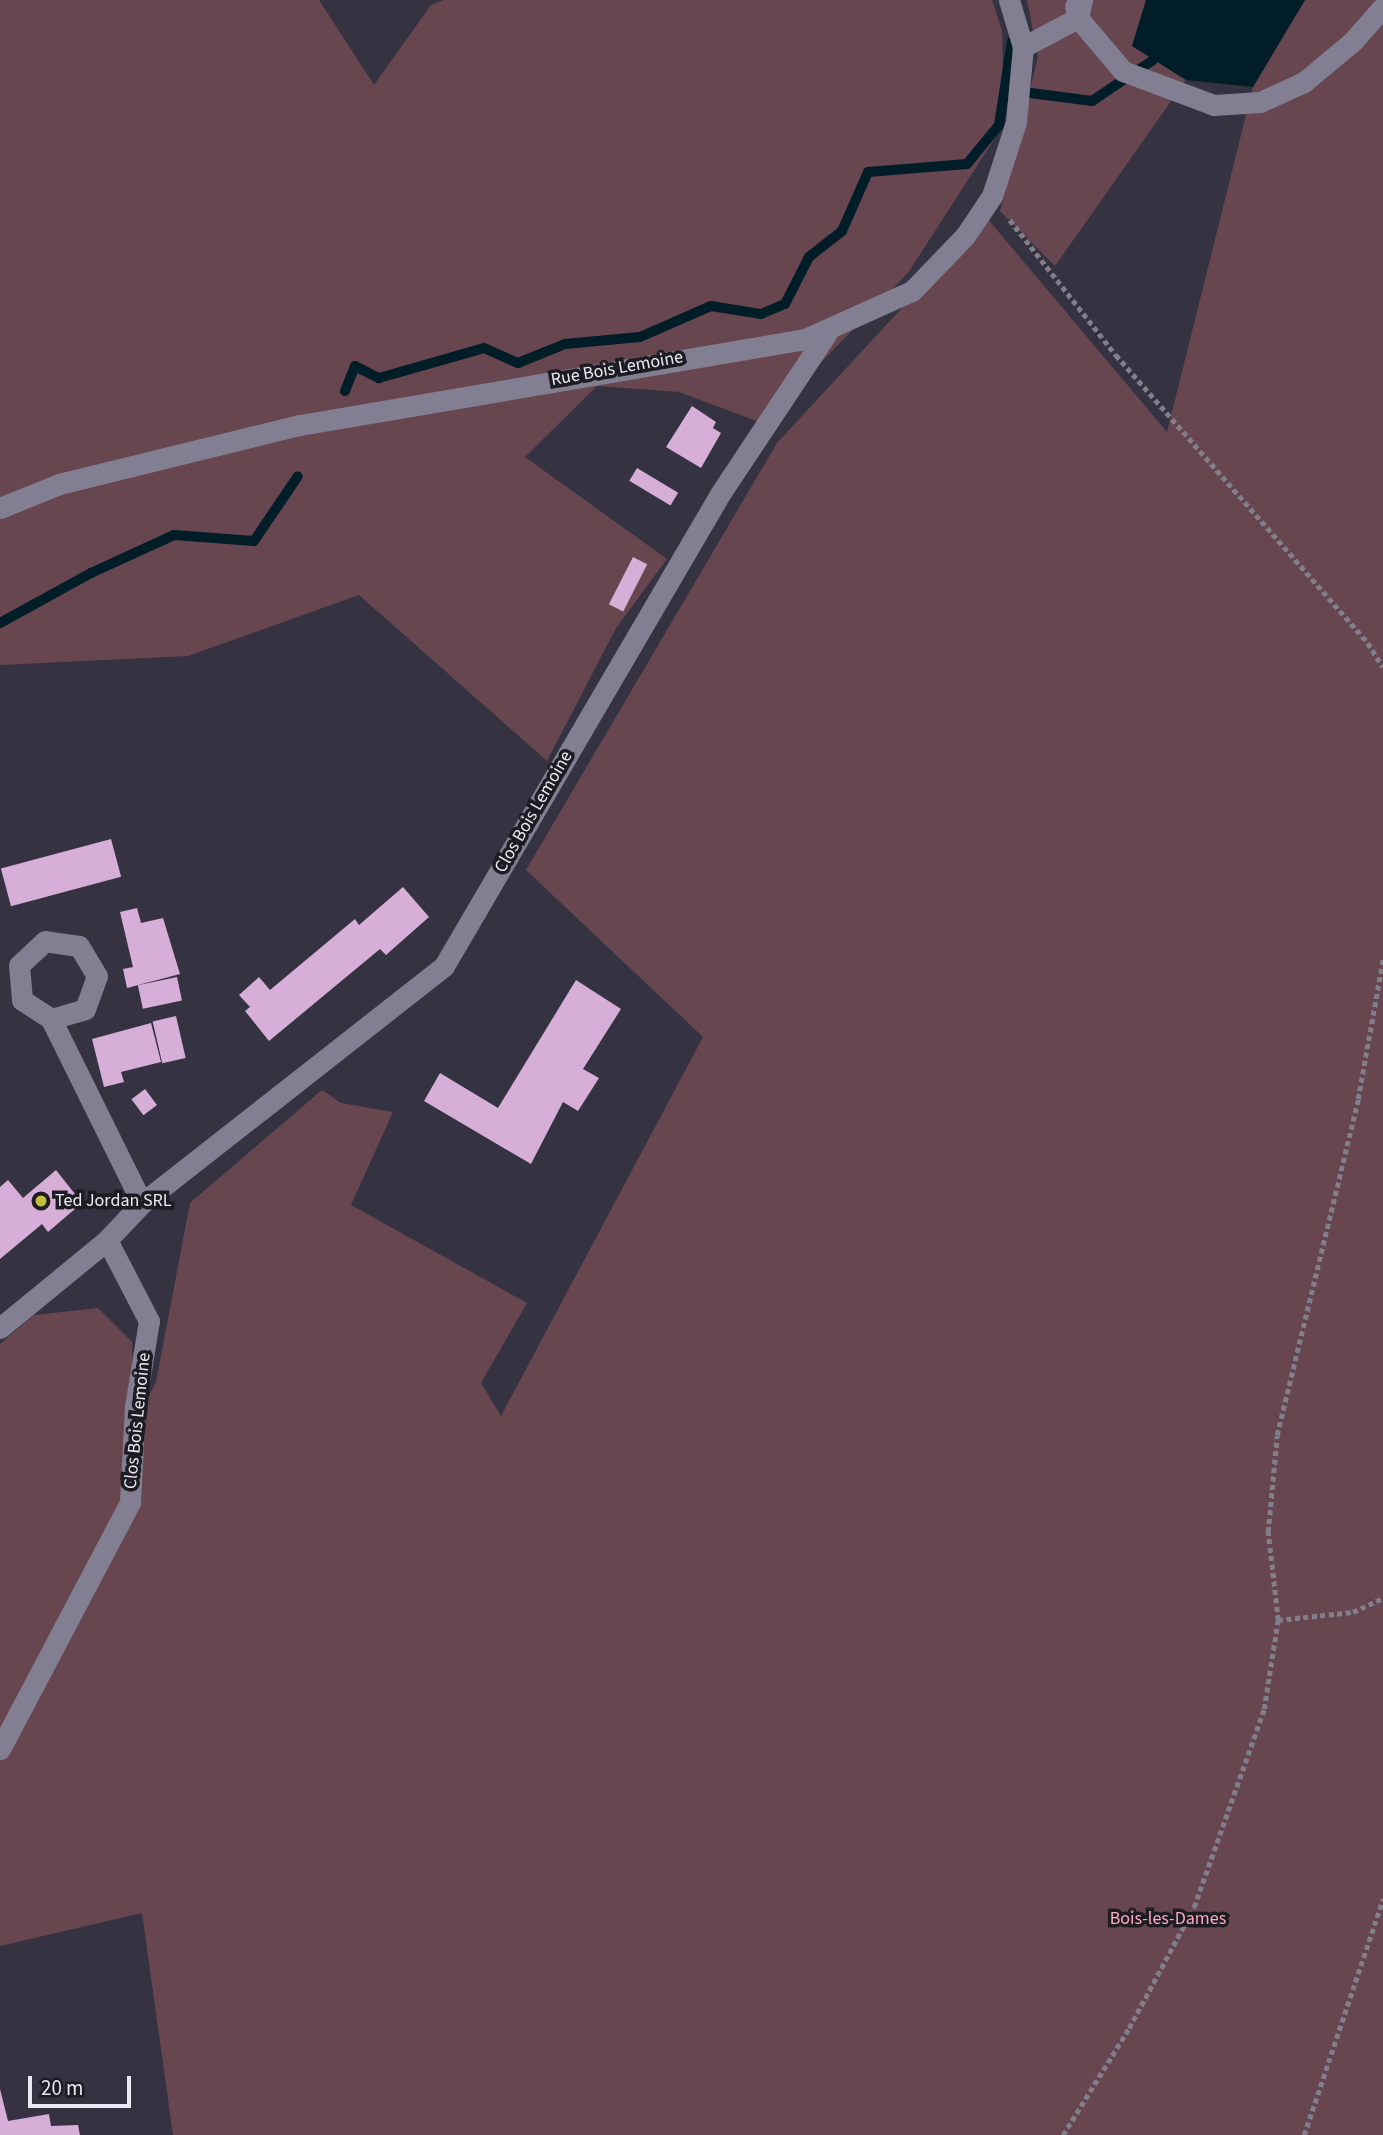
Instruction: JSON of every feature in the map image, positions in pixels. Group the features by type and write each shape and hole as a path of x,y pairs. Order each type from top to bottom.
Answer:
{"street":[{"name":"Rue Bois Lemoine","path":"0,509 59,484 300,425 827,333 912,291 965,236 992,196 1016,122 1023,47 1009,0"},
{"path":"1023,47 1078,6 1123,71 1179,95 1214,104 1260,102 1304,82 1353,41 1383,7"},
{"name":"Clos Bois Lemoine","path":"0,1328 107,1240 142,1203 444,966 720,494 827,333"},
{"path":"51,1019 142,1203"},
{"name":"Clos Bois Lemoine","path":"0,1749 130,1502 135,1407 149,1321 107,1240"}],"path":[{"path":"992,196 1116,355 1368,643 1383,667"},
{"path":"1063,2135 1129,2028 1194,1907 1264,1709 1278,1620 1268,1532 1277,1435 1352,1126 1383,958"},
{"path":"1278,1620 1353,1612 1383,1598"},
{"path":"1304,2135 1383,1899"}],"green space":[{"path":"0,0 319,0 374,85 431,5 443,0 992,0 1002,31 1004,124 908,273 762,423 679,392 597,386 525,457 667,559 616,628 547,761 359,595 188,656 0,665"},
{"path":"1027,0 1146,0 1132,46 1186,80 1055,266 1000,211 1038,57"},
{"name":"Bois-les-Dames","path":"1305,0 1383,0 1383,2135 173,2135 142,1913 0,1946 0,1344 34,1315 98,1308 132,1342 134,1427 156,1382 190,1203 322,1090 341,1103 393,1112 351,1205 527,1303 481,1383 501,1416 703,1037 526,870 777,443 986,217 1167,432 1253,87"}],"water":[{"path":"1146,0 1305,0 1253,87 1186,80 1132,46"}],"building":[{"path":"692,406 716,422 713,428 721,433 701,468 666,447"},
{"path":"637,468 678,493 670,506 629,481"},
{"path":"633,557 647,564 623,611 609,604"},
{"path":"111,839 121,877 11,906 1,869"},
{"path":"403,887 429,917 386,955 380,949 269,1041 245,1011 250,1007 239,995 259,977 270,990 355,919 359,925"},
{"path":"137,908 141,923 163,918 180,974 127,988 123,969 133,967 120,912"},
{"path":"177,977 182,1000 143,1009 138,985"},
{"path":"576,980 621,1009 583,1069 599,1078 578,1111 563,1102 531,1164 424,1101 440,1073 498,1108"},
{"path":"176,1016 186,1058 162,1063 153,1021"},
{"path":"151,1023 161,1062 121,1072 124,1082 104,1087 92,1039"},
{"path":"145,1089 157,1105 143,1115 131,1099"},
{"name":"Ted Jordan SRL","path":"56,1170 82,1203 48,1232 42,1224 0,1259 0,1187 8,1180 23,1198"},
{"path":"0,2089 8,2121 49,2114 51,2126 78,2125 80,2135 0,2135"}],"waterway":[{"path":"345,391 355,366 379,378 484,348 518,363 565,344 640,337 711,306 761,314 785,304 809,257 842,231 868,172 967,164 999,125 1012,41"},
{"path":"1015,91 1092,101 1153,60"},
{"path":"0,623 91,573 174,535 254,541 298,476"}],"place":[{"name":"Ted Jordan SRL","path":"41,1201"}]}
